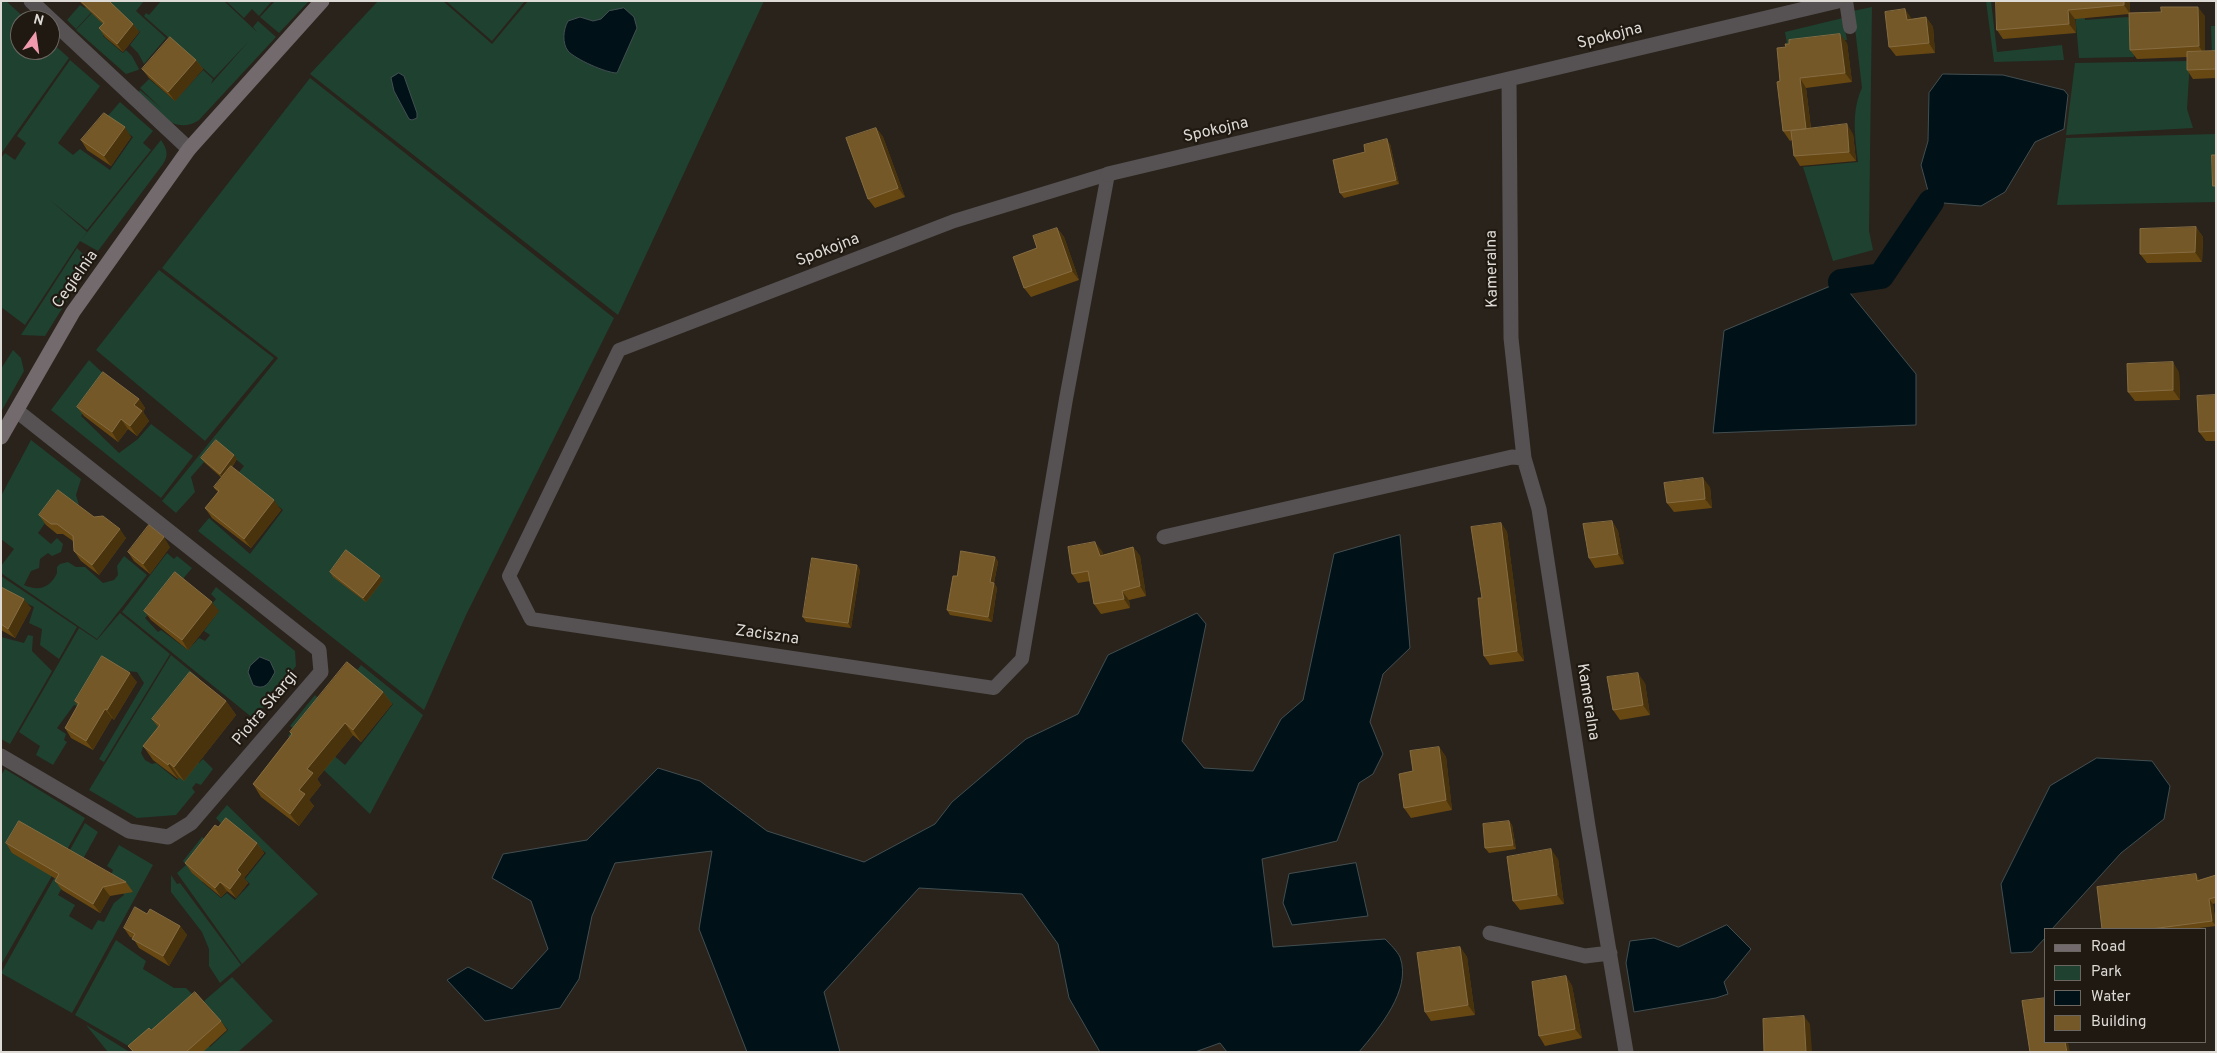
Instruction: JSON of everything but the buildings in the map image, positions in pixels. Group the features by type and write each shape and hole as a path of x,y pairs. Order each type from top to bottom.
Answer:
{"street":[{"path":"31,1 189,149"},
{"name":"Cegielnia","path":"1,438 73,312 189,149 322,1"},
{"name":"Spokojna","path":"1108,174 1838,1"},
{"name":"Kameralna","path":"1509,80 1511,338 1524,458 1539,509 1626,1052"},
{"name":"Piotra Skargi","path":"1,756 129,832 168,837 191,823 321,672 318,650 17,411"},
{"path":"1164,537 1512,457 1524,458"},
{"path":"1490,933 1585,956 1610,953"}],"lane":[{"path":"1846,1 1850,27"},
{"name":"Spokojna","path":"619,350 954,221 1108,174"},
{"name":"Zaciszna","path":"619,350 509,576 531,619 994,688 1022,658 1066,399 1108,174"}],"green space":[{"path":"1,1 6,1 16,10 10,10 10,60 60,60 60,50 69,58 1,154"},
{"path":"92,1 102,1 76,29 67,20 80,5 85,8"},
{"path":"103,1 144,1 136,11 166,38 144,64 138,53 130,45 140,32 122,16 103,36 123,53 126,50 132,56 138,70 126,74 76,30"},
{"path":"161,1 224,1 257,32 253,27 258,21 276,37 199,120 190,124 181,125 166,119 138,93 140,90 162,109 140,88 149,79 175,101 203,70 213,79 211,84 249,41 214,78 144,16 146,13 149,15"},
{"path":"226,1 272,1 259,16 252,9 244,18"},
{"path":"275,1 309,1 279,33 260,17"},
{"path":"378,1 443,1 492,44 528,1 764,1 618,315 310,74"},
{"path":"446,1 525,1 492,41"},
{"path":"1986,1 1991,1 1997,52 2062,45 2064,60 1994,62"},
{"path":"2074,1 2084,1 2085,20 2127,17 2132,19 2134,57 2079,58"},
{"path":"1872,7 1869,231 1873,250 1833,261 1803,167 1858,162 1855,115 1862,88 1853,11"},
{"path":"1843,18 1847,40 1787,44 1785,32"},
{"path":"2211,26 2216,26 2216,56 2212,56"},
{"path":"70,60 100,86 58,143 73,155 80,149 110,170 133,137 106,118 120,102 153,131 143,143 151,150 87,230 50,200 87,232 81,240 161,140 167,155 163,164 98,251 80,241 25,325 1,307 1,158 5,153 15,160 26,143 17,136"},
{"path":"2190,61 2187,109 2193,128 2066,135 2075,63"},
{"path":"310,78 614,318 466,615 424,710 198,531 209,518 250,554 283,510 242,478 236,476 244,466 219,445 191,477 195,492 176,513 162,501 278,358 162,268"},
{"path":"2216,134 2216,202 2057,205 2066,138"},
{"path":"77,248 91,262 45,336 21,335"},
{"path":"159,270 274,358 205,441 96,350"},
{"path":"13,350 21,358 24,371 1,412 1,369"},
{"path":"89,360 109,379 81,416 119,453 138,439 151,424 193,456 161,498 51,410"},
{"path":"31,440 81,479 76,495 79,505 65,496 38,533 51,544 57,538 63,544 61,552 52,556 48,553 40,559 39,568 31,571 24,585 39,588 48,585 57,573 57,567 68,562 76,567 85,567 103,583 114,580 118,575 117,566 124,556 147,575 97,639 1,573 1,566 14,549 1,539 1,496"},
{"path":"167,553 174,559 177,556 192,568 167,598 165,597 145,618 158,632 161,630 188,650 199,638 205,641 210,635 204,631 219,611 211,605 216,599 211,594 216,587 295,651 296,666 254,719 122,612"},
{"path":"1,576 77,627 59,659 40,645 42,629 29,623 34,607 1,590"},
{"path":"120,613 170,654 104,762 99,759 144,683 137,672 126,671 81,708 74,705 57,728 66,734 64,740 67,742 53,765 36,755 40,746 19,732 79,628 97,640"},
{"path":"28,635 33,636 32,651 52,671 10,744 1,739 1,637 24,643"},
{"path":"171,655 199,678 144,744 141,753 145,760 152,764 156,763 177,780 194,759 199,763 203,759 213,769 201,785 196,783 192,788 195,792 176,815 137,818 89,790"},
{"path":"361,665 423,715 370,814 288,736 293,728 290,726 315,695 327,707 312,737 345,765 393,704 355,673"},
{"path":"5,769 85,818 1,965 1,775"},
{"path":"227,805 318,894 242,964 177,873 186,865 183,861 202,837 211,844 206,876 202,882 221,898 227,893 235,900 250,884 245,879 266,853 232,827 228,831 216,818"},
{"path":"85,823 98,832 83,859 79,857 58,895 75,905 69,916 92,930 98,920 104,922 114,903 124,895 111,875 113,870 107,866 119,845 153,865 72,1013 1,973"},
{"path":"171,875 177,884 180,883 241,965 220,983 209,966 209,949 202,932 171,892"},
{"path":"116,940 146,961 143,969 174,988 186,988 199,1001 143,1052 133,1052 130,1047 75,1015"},
{"path":"232,977 273,1021 238,1052 196,1052 184,1020 210,1047 228,1030 204,1001"},
{"path":"86,1025 128,1051 129,1052 108,1052"}],"water":[{"path":"624,8 634,17 637,28 617,73 591,65 568,51 564,36 568,21 580,17 593,21 601,19 609,11"},
{"path":"399,73 404,76 417,113 417,118 412,120 409,119 394,91 391,78"},
{"path":"1943,74 2003,75 2064,90 2068,95 2064,129 2035,142 2005,192 1981,206 1931,202 1921,165 1928,141 1929,93"},
{"path":"1841,282 1916,374 1916,425 1713,433 1724,331"},
{"path":"1400,535 1410,648 1383,674 1370,722 1383,754 1373,774 1359,783 1337,841 1262,859 1273,947 1385,939 1400,957 1403,970 1398,995 1376,1032 1359,1052 1227,1052 1220,1043 1195,1052 1100,1052 1069,998 1058,944 1022,894 919,888 824,992 840,1052 747,1052 699,929 712,851 615,863 592,916 579,979 560,1008 485,1021 447,980 468,967 512,989 548,949 531,901 492,878 503,854 587,840 658,768 700,781 767,831 864,862 935,824 952,802 1026,739 1078,714 1108,655 1197,613 1206,624 1182,741 1204,768 1253,771 1281,719 1303,700 1334,554"},
{"path":"260,657 270,661 275,672 269,683 257,687 253,685 248,672 250,666"},
{"path":"2097,758 2152,761 2170,786 2164,819 2121,853 2053,928 2044,928 2044,939 2032,952 2011,953 2001,884 2050,786"},
{"path":"1356,863 1368,916 1292,925 1283,903 1289,874"},
{"path":"1727,925 1751,949 1724,982 1728,994 1716,998 1634,1012 1626,963 1630,941 1654,938 1678,947"}],"waterway":[{"path":"1841,282 1881,276 1931,202"}]}
